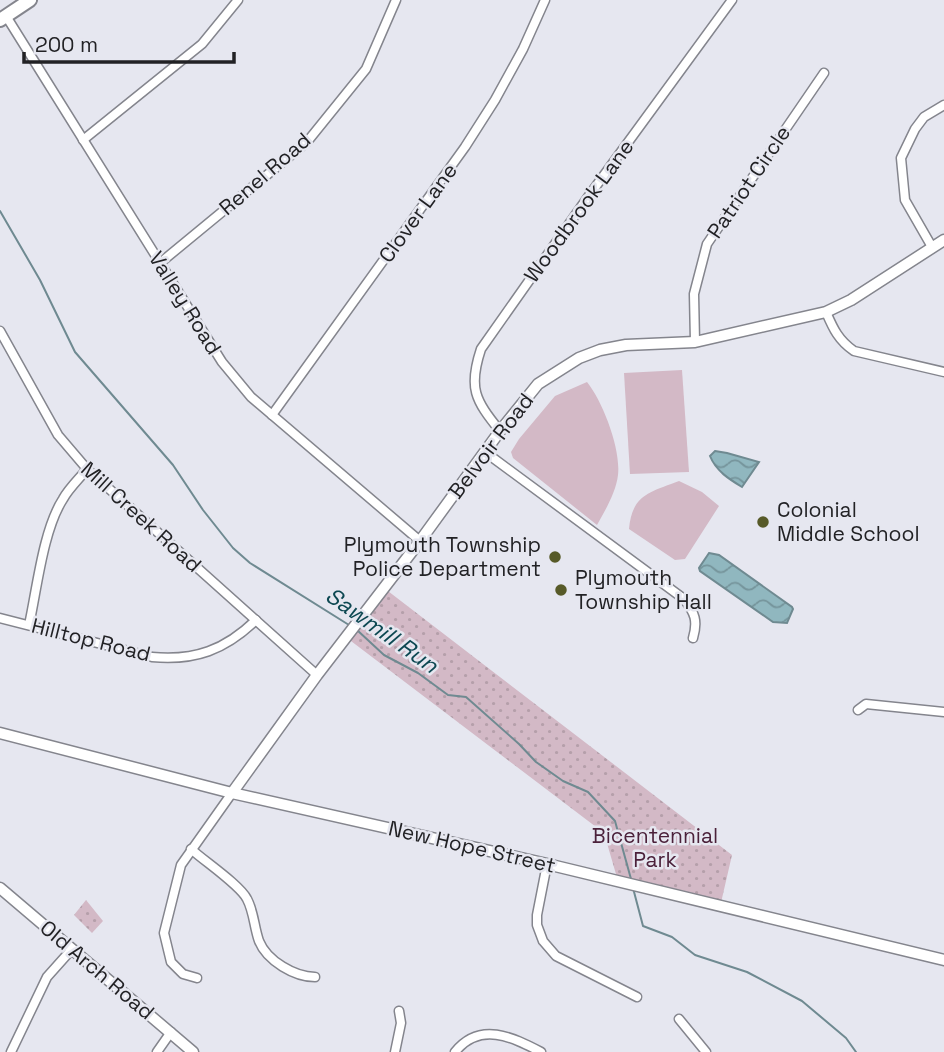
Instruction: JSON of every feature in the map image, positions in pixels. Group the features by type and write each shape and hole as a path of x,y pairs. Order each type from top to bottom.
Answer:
{"main road":[{"path":"3,18 30,0"}],"street":[{"path":"83,140 202,44 239,0"},
{"name":"Renel Road","path":"160,263 307,142 366,69 396,0"},
{"name":"Clover Lane","path":"272,415 465,147 523,49 545,0"},
{"name":"Woodbrook Lane","path":"500,430 484,411 474,386 474,372 481,349 732,0"},
{"name":"Valley Road","path":"3,18 222,362 251,397 420,541"},
{"name":"Patriot Circle","path":"695,342 694,294 707,243 824,73"},
{"path":"932,247 905,200 901,158 919,123 944,105"},
{"name":"Belvoir Road","path":"232,793 500,430 538,384 579,358 626,345 695,342 826,312 851,300 944,240"},
{"path":"826,312 834,331 843,343 854,351 944,372"},
{"name":"Mill Creek Road","path":"0,331 58,435 87,469 317,675"},
{"path":"0,352 7,343"},
{"path":"485,452 684,599 695,617 693,638"},
{"path":"29,625 55,514 62,499 87,469"},
{"name":"Hilltop Road","path":"0,618 152,657 171,658 192,657 211,650 241,635 256,620"},
{"path":"858,710 866,704 944,712"},
{"name":"New Hope Street","path":"0,733 232,793 547,864 944,960"},
{"path":"197,978 183,974 172,962 164,933 181,865 232,793"},
{"path":"191,849 247,898 260,944 269,954 302,977 315,976"},
{"path":"547,864 537,915 537,925 543,941 556,956 636,998"},
{"name":"Old Arch Road","path":"0,888 193,1052"},
{"path":"11,1052 47,977 72,948"},
{"path":"395,1052 401,1023 399,1010"},
{"path":"679,1019 706,1052"},
{"path":"157,1052 172,1032"},
{"path":"455,1052 468,1041 492,1033 541,1052"}],"green space":[{"path":"682,370 689,472 630,474 624,373"},
{"path":"587,382 610,426 618,464 615,488 597,525 513,458 511,452 555,396"},
{"path":"679,481 702,492 719,506 685,559 675,560 629,529 634,508 639,501 652,492"},
{"name":"Bicentennial Park","path":"384,588 732,855 720,907 618,881 604,833 347,638"},
{"path":"86,900 103,921 92,933 74,915"}],"water":[{"path":"715,451 759,462 742,487 716,466 710,456"},
{"path":"709,553 719,555 792,607 787,623 773,622 700,571 699,568"}],"waterway":[{"name":"Sawmill Run","path":"0,211 40,280 75,352 173,465 233,548 250,563 349,625"},
{"name":"Sawmill Run","path":"357,630 384,655 418,673 448,695 466,697 536,762 563,781 588,792 615,821 631,879"},
{"name":"Sawmill Run","path":"633,888 643,926 672,937 695,955 747,972 802,1001 846,1038 856,1052"}],"place":[{"name":"Colonial Middle School","path":"763,522"},
{"name":"Plymouth Township Police Department","path":"555,557"},
{"name":"Plymouth Township Hall","path":"561,590"}]}
